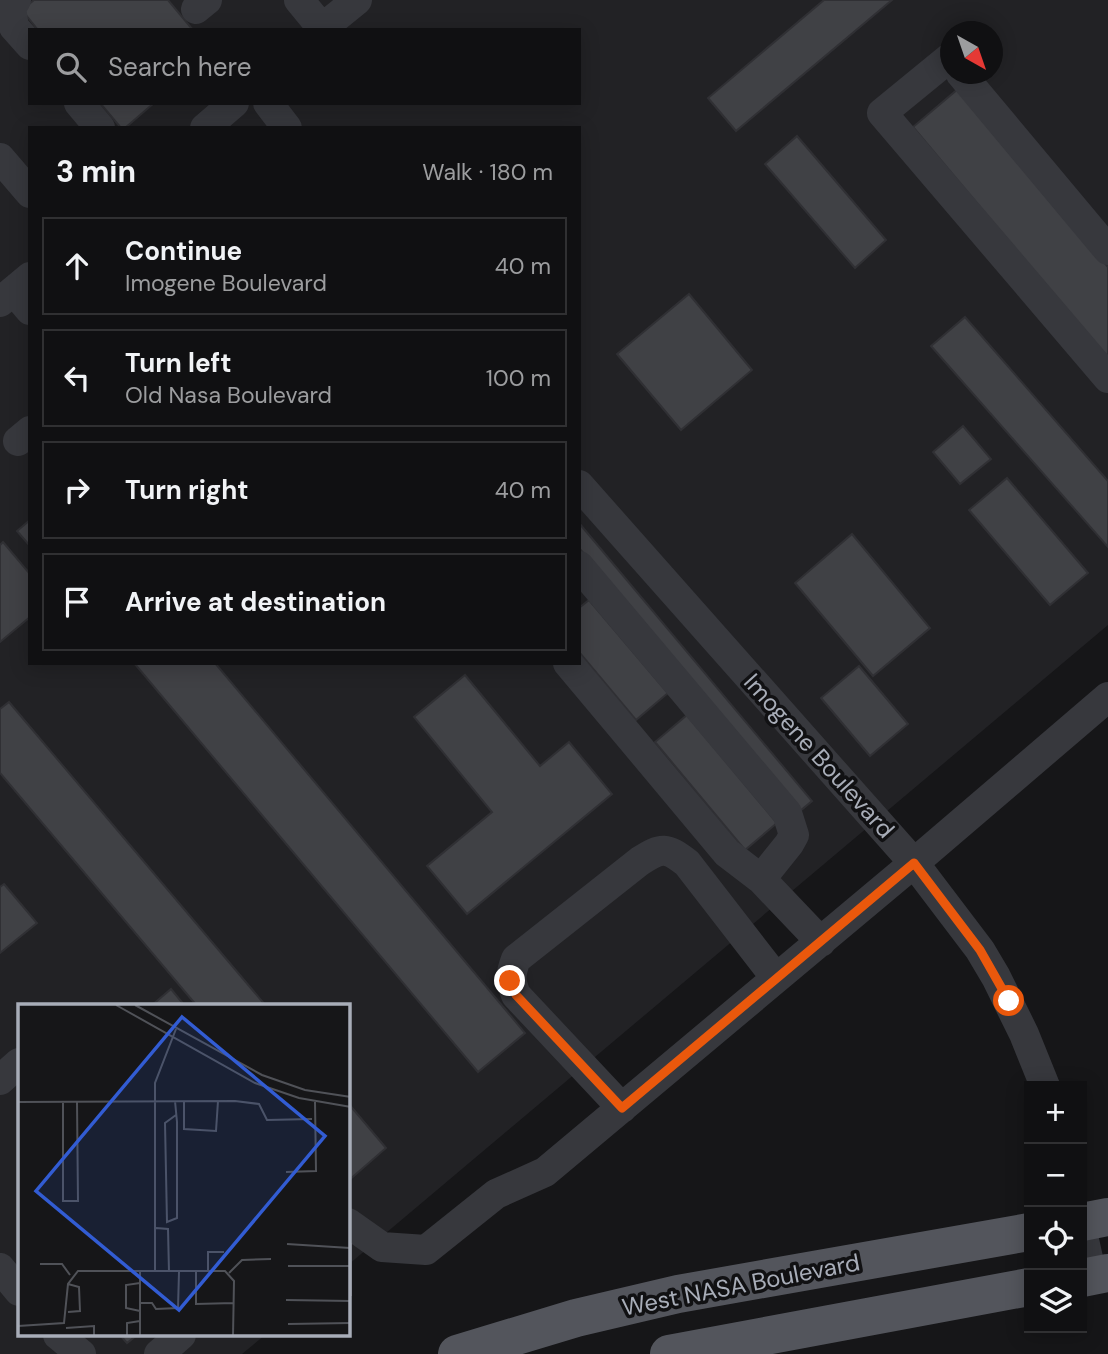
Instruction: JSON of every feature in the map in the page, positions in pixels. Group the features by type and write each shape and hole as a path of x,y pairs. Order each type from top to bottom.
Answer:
{"main road":[{"path":"1087,1221 1108,1217"},
{"name":"West NASA Boulevard","path":"457,1354 576,1318 678,1294 1024,1232"},
{"path":"669,1354 1024,1288"}],"street":[{"path":"16,0 11,8 14,27 28,43"},
{"path":"299,0 320,28"},
{"path":"322,28 357,0"},
{"path":"940,66 882,113 1108,378"},
{"path":"969,84 1108,250"},
{"path":"81,105 98,126"},
{"path":"207,126 232,105"},
{"path":"270,105 285,126"},
{"path":"0,158 28,191"},
{"name":"Imogene Boulevard","path":"581,487 914,863 980,950 996,977 1043,1081"},
{"path":"581,568 787,813 794,835 761,879"},
{"path":"570,665 727,853 761,879 821,942"},
{"path":"350,1224 382,1247 426,1250 496,1194 545,1172 821,942 1108,697"},
{"path":"622,1108 516,995 510,981 516,959 640,860 655,851 672,851 687,863 776,978"},
{"path":"0,1080 18,1064"},
{"path":"1087,1250 1094,1276"},
{"path":"0,1268 18,1290"},
{"path":"59,1336 81,1354"},
{"path":"159,1354 180,1336"}],"shaded area":[{"path":"0,0 1108,0 1108,625 350,1263 350,1004 18,1004 18,1336 264,1336 242,1354 0,1354"}],"building":[{"path":"34,0 168,0 191,28 36,28 22,10"},
{"path":"824,0 892,0 736,131 708,98"},
{"path":"958,89 1108,267 1108,360 913,127"},
{"path":"102,105 152,105 127,126 119,126"},
{"path":"797,136 886,240 855,268 765,164"},
{"path":"689,294 752,370 681,430 617,354"},
{"path":"965,317 1108,481 1108,547 931,346"},
{"path":"963,426 991,459 960,484 933,452"},
{"path":"1007,478 1088,573 1050,605 969,510"},
{"path":"28,522 28,544 17,531"},
{"path":"581,525 812,801 800,811 581,550"},
{"path":"852,534 930,628 873,676 795,583"},
{"path":"3,542 28,572 28,619 0,642 0,545"},
{"path":"589,600 668,693 636,720 581,654 581,606"},
{"path":"136,665 217,665 525,1033 478,1072"},
{"path":"859,666 908,724 870,756 821,698"},
{"path":"465,675 540,766 569,742 612,794 467,914 427,866 492,812 414,717"},
{"path":"9,702 264,1004 195,1004 0,773 0,709"},
{"path":"687,715 777,823 745,850 655,742"},
{"path":"4,884 37,923 0,953 0,887"},
{"path":"171,989 183,1004 153,1004"},
{"path":"350,1105 386,1148 350,1179"},
{"path":"121,1336 136,1336 127,1343"}],"route":[{"path":"510,981 516,995 622,1108 914,863 980,950 1009,1001"}]}
